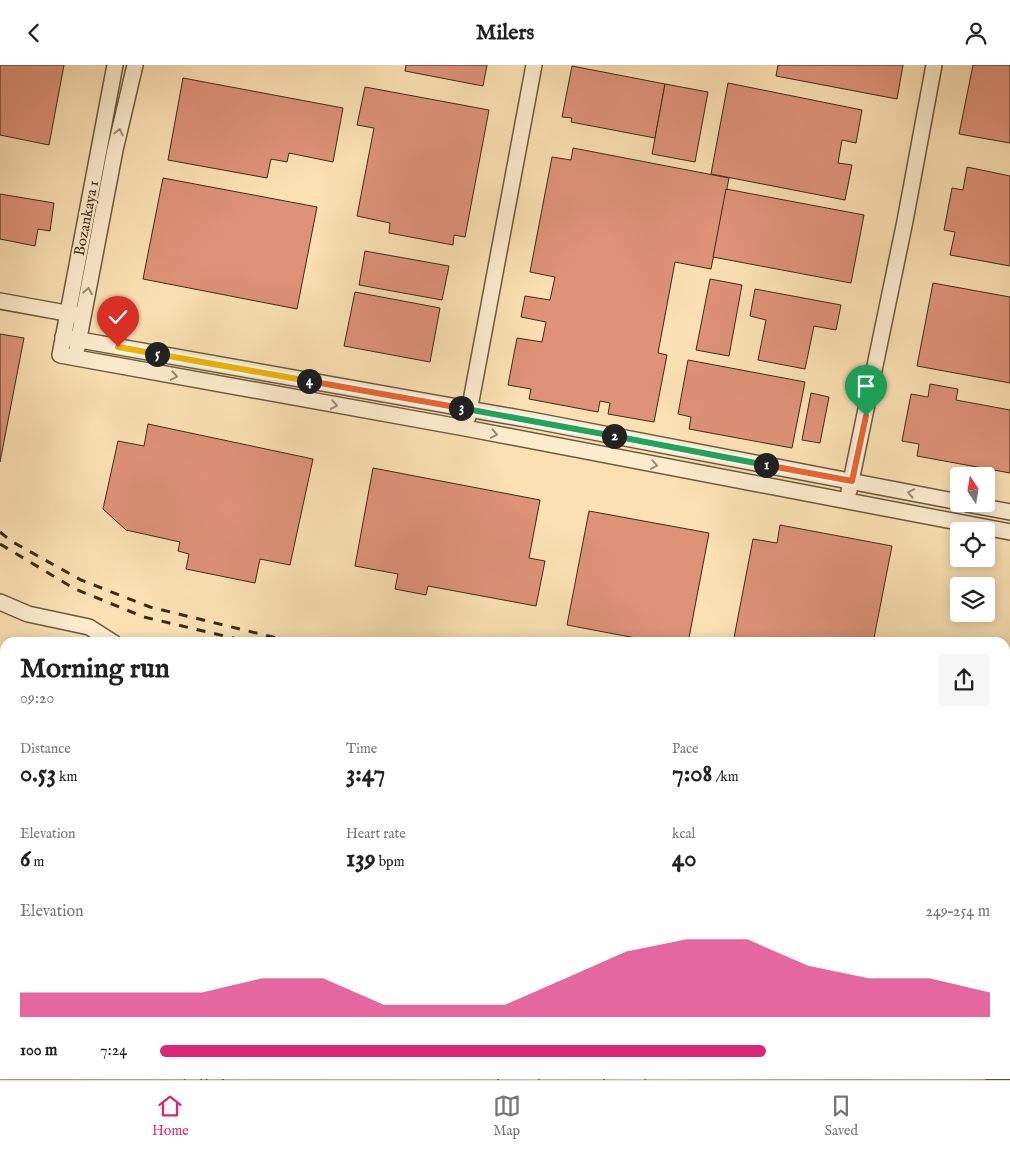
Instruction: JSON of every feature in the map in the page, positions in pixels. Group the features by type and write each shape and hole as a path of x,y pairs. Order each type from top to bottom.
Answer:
{"street":[{"name":"Bozankaya 1","path":"75,357 60,355 115,65"},
{"path":"134,65 115,150 75,357 465,428 1010,532"},
{"path":"465,428 534,65"},
{"path":"845,502 852,481 905,221 934,65"},
{"path":"0,301 83,317"},
{"path":"63,337 470,409 950,500"},
{"path":"685,471 690,450"},
{"path":"995,509 1010,512"},
{"path":"0,602 28,613 89,627 105,637"}],"building":[{"path":"0,65 64,65 49,145 0,135"},
{"path":"406,65 487,65 483,86 405,71"},
{"path":"778,65 903,65 897,99 776,76"},
{"path":"973,65 1010,65 1010,143 959,134"},
{"path":"572,66 665,84 655,138 571,122 572,118 562,117"},
{"path":"183,78 343,108 333,162 289,153 287,162 271,159 267,178 168,160"},
{"path":"728,83 862,110 856,143 842,140 838,163 852,165 845,200 711,174"},
{"path":"665,84 708,92 695,162 652,154"},
{"path":"365,87 489,110 465,237 454,235 453,245 389,233 390,223 357,216 374,128 357,125"},
{"path":"573,148 729,178 711,269 675,262 658,353 667,355 654,422 608,414 610,403 600,401 598,412 529,399 531,389 508,385 517,338 542,342 546,322 521,317 525,296 550,300 555,277 530,272 552,157 571,160"},
{"path":"967,167 1010,176 1010,266 950,255 955,232 944,230 952,188 963,190"},
{"path":"163,178 317,207 297,309 143,279"},
{"path":"726,189 864,215 851,283 713,257"},
{"path":"0,194 54,203 50,231 38,229 35,246 0,239"},
{"path":"365,251 449,266 442,300 359,285"},
{"path":"710,279 742,285 729,356 696,350"},
{"path":"933,283 1010,297 1010,383 917,366"},
{"path":"755,289 841,305 836,330 814,326 805,369 758,360 766,320 750,316"},
{"path":"355,292 440,308 430,362 344,346"},
{"path":"0,334 24,338 0,462"},
{"path":"688,360 805,382 792,448 689,429 691,417 678,414"},
{"path":"930,384 958,389 956,400 1010,410 1010,473 995,470 995,467 977,467 917,456 919,444 902,441 911,394 928,397"},
{"path":"811,393 829,397 820,443 802,440"},
{"path":"148,424 313,459 290,565 260,559 255,583 186,569 189,554 178,551 180,542 126,530 103,509 118,441 144,446"},
{"path":"373,468 540,500 529,558 545,561 536,606 428,586 426,595 395,589 398,574 355,566"},
{"path":"589,511 709,533 689,637 630,637 567,625"},
{"path":"780,525 892,546 874,637 734,637 753,539 777,543"},
{"path":"986,1079 1010,1079 1010,1080"}],"railway":[{"path":"0,532 11,541 81,580 150,607 272,637"},
{"path":"0,544 75,589 144,617 229,637"}],"route":[{"path":"118,347 531,420 852,481 866,416"}]}
